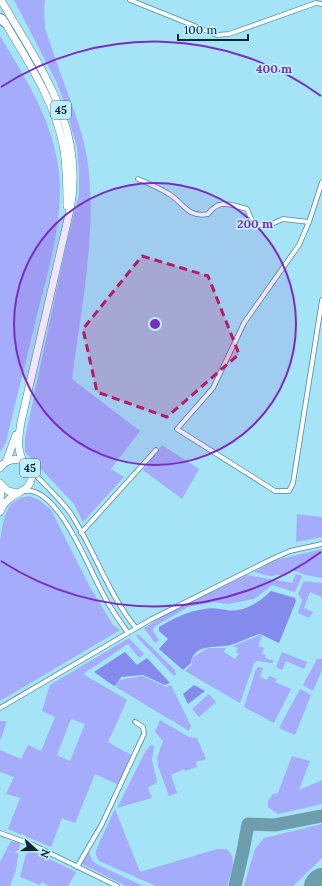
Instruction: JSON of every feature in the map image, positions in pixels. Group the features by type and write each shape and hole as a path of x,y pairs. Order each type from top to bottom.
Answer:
{"highway":[{"name":"45","path":"0,512 8,498 20,492 32,480 31,470 24,461 18,444 21,422 72,196 74,179 71,142 64,116 1,0"},
{"path":"6,0 14,23"},
{"name":"45","path":"0,14 43,89 60,131 66,166 68,207 64,232"},
{"name":"45","path":"6,462 21,422"},
{"name":"45","path":"0,468 6,462 14,459 24,461"},
{"name":"45","path":"0,484 8,491 20,492"},
{"name":"45","path":"0,484 0,502"}],"street":[{"path":"130,0 216,35 229,34 316,3 322,4"},
{"path":"138,179 170,195 187,212 203,215 208,214 214,207 221,203 247,209 252,221 265,227 283,219 309,222"},
{"path":"322,182 309,222 299,245 244,323 213,388 177,429 275,491 289,491 293,483 322,300"},
{"path":"81,533 156,450"},
{"path":"31,470 65,506 110,589 136,628"},
{"path":"20,492 35,490 39,492 58,512 69,528 102,594 128,633"},
{"path":"0,708 136,628 272,559 290,551 322,544"},
{"path":"77,867 102,824 144,734 143,727 135,722"},
{"path":"0,833 26,842 117,886"}],"highlighted area":[{"path":"142,256 208,276 239,354 167,417 97,392 83,329"}],"shaded area":[{"path":"14,0 45,0 45,28 78,124 87,158 91,212 84,297 72,379 140,431 111,469 124,477 83,522 74,504 25,452 25,438 66,246 79,194 79,171 77,147 64,102 56,81"},
{"path":"0,36 34,95 48,126 57,159 60,178 60,197 55,238 47,278 6,442 0,452"},
{"path":"162,445 199,469 182,499 143,470"},
{"path":"30,496 39,500 51,510 90,587 113,625 120,630 0,701 0,541 4,518 10,506 21,498"},
{"path":"297,514 322,517 322,537 296,542"},
{"path":"322,549 322,578 305,575 290,569 286,576 269,576 254,572 276,560"},
{"path":"296,574 302,576 295,592 272,585 254,599 228,604 214,602 188,607 154,627 153,631 159,640 155,643 144,628 174,610 247,575 292,583"},
{"path":"304,581 322,583 322,597 310,592 304,608 313,612 309,618 298,613 302,600 298,594"},
{"path":"271,591 295,598 296,601 279,643 260,634 234,644 202,649 193,656 191,663 183,670 159,649 168,639 159,631 159,627 181,615 208,608 239,610 251,606"},
{"path":"138,634 175,670 176,674 174,676 138,638 136,635"},
{"path":"260,635 262,636 258,646 264,648 262,654 266,655 265,658 274,661 272,663 257,661 254,663 240,703 185,671 192,664 192,658 208,648 226,648 224,652 235,659 239,654 236,652 238,648 233,646"},
{"path":"129,638 144,654 139,658 128,644 83,674 127,700 108,742 131,755 119,785 95,774 75,823 62,818 51,847 8,829 20,798 6,794 14,777 0,772 0,750 21,759 28,745 41,751 55,717 42,711 50,685","holes":["71,719 85,724 70,761 57,755"]},
{"path":"125,652 137,665 147,658 170,683 165,685 143,675 121,677 114,686 94,672"},
{"path":"282,652 307,662 304,669 286,661 282,670 276,667"},
{"path":"317,659 322,659 322,670 313,691 303,685"},
{"path":"259,667 263,668 260,677 267,680 269,676 277,679 275,682 291,689 274,723 244,707 256,669"},
{"path":"142,676 167,687 171,685 191,726 189,731 116,687 120,680"},
{"path":"194,685 205,691 188,704 183,694"},
{"path":"300,689 311,695 295,735 279,728"},
{"path":"209,694 216,702 199,717 192,709"},
{"path":"160,720 189,737 197,738 206,759 196,762 197,767 185,771 184,769 171,775 177,793 169,796 158,766 157,758 163,741 155,732"},
{"path":"0,721 7,721 0,741"},
{"path":"151,745 154,746 152,760 157,782 148,788 152,798 117,808 145,752"},
{"path":"292,756 310,761 299,790 322,780 322,804 278,814 268,807 268,801 273,794 278,793"},
{"path":"115,809 140,872 217,849 227,849 232,858 233,867 227,886 156,886 99,861 96,855 96,850"},
{"path":"322,824 322,858 293,886 244,886 255,849 264,838"},
{"path":"11,841 20,843 16,870 10,886 0,886 0,862"},
{"path":"29,849 76,872 68,886 49,886 42,882 40,885 20,877 25,857"},
{"path":"89,852 92,860 98,865 143,886 126,886 82,864"}],"taxiway":[{"path":"235,886 248,824 275,825 322,816"}]}
